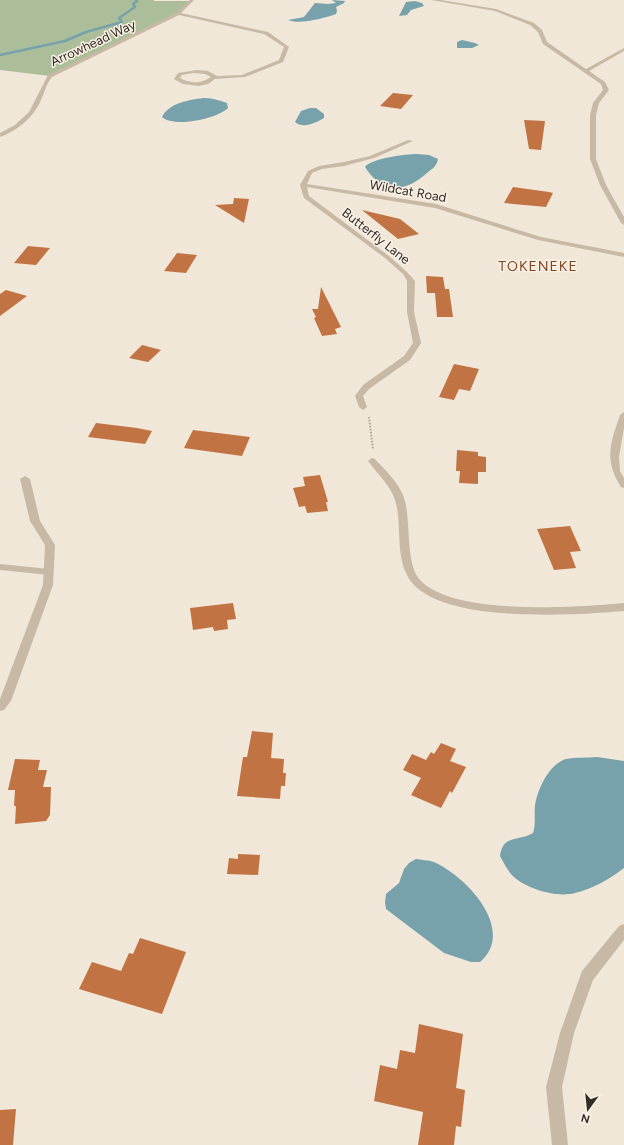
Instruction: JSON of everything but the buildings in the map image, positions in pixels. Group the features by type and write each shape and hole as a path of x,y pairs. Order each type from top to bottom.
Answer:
{"street":[{"name":"Arrowhead Way","path":"0,135 21,123 32,113 38,103 44,82 50,76 178,14 192,0"},
{"path":"433,0 496,10 532,24 540,31 545,43 603,83 606,90 596,104 592,114 593,159 603,185 624,223"},
{"path":"178,14 266,33 287,47 281,61 243,76 214,78 206,83 192,84 185,83 177,79 180,74 192,72 211,74 214,78"},
{"path":"586,71 624,50"},
{"name":"Wildcat Road","path":"410,141 372,157 344,164 321,167 310,172 303,185 436,206 540,239 624,255"},
{"name":"Butterfly Lane","path":"303,185 306,197 387,257 405,273 411,281 409,304 410,319 417,343 407,358 366,387 359,396 363,407"},
{"path":"624,415 619,430 615,453 616,471 624,485"},
{"path":"372,460 398,496 403,524 406,557 413,578 422,589 440,598 461,603 511,610 582,611 624,607"},
{"path":"0,708 5,701 35,624 48,585 50,545 35,521 25,479"},
{"path":"0,567 49,572"},
{"path":"560,1145 554,1087 567,1033 587,976 624,930"}],"path":[{"path":"363,407 369,418 372,436 372,460"}],"green space":[{"path":"0,0 192,1 178,14 50,76 0,70"}],"water":[{"path":"332,0 345,1 336,7 336,14 319,19 299,22 288,20 304,17 315,3 336,3"},
{"path":"415,1 422,3 424,6 411,10 407,15 399,16 406,2"},
{"path":"462,40 479,45 472,48 457,48 457,42"},
{"path":"203,98 215,99 227,103 228,108 215,116 195,121 176,122 162,117 169,108 174,105"},
{"path":"316,108 324,114 324,118 306,125 295,122 301,111"},
{"path":"417,154 429,155 438,159 437,164 419,180 402,187 394,188 386,186 372,176 365,167 382,159"},
{"path":"597,757 624,761 624,868 607,880 575,893 551,893 534,889 526,885 512,875 500,856 504,844 508,841 533,833 538,793 545,778 554,766 566,759"},
{"path":"416,859 434,862 447,869 472,891 483,905 490,920 493,935 490,949 480,962 471,962 444,953 386,909 386,894 399,883 404,869 409,863"}],"waterway":[{"path":"0,55 65,41 86,32 122,22 119,18 135,7 133,4 137,1 136,0"}],"district":[{"name":"TOKENEKE","path":"538,266"}]}
